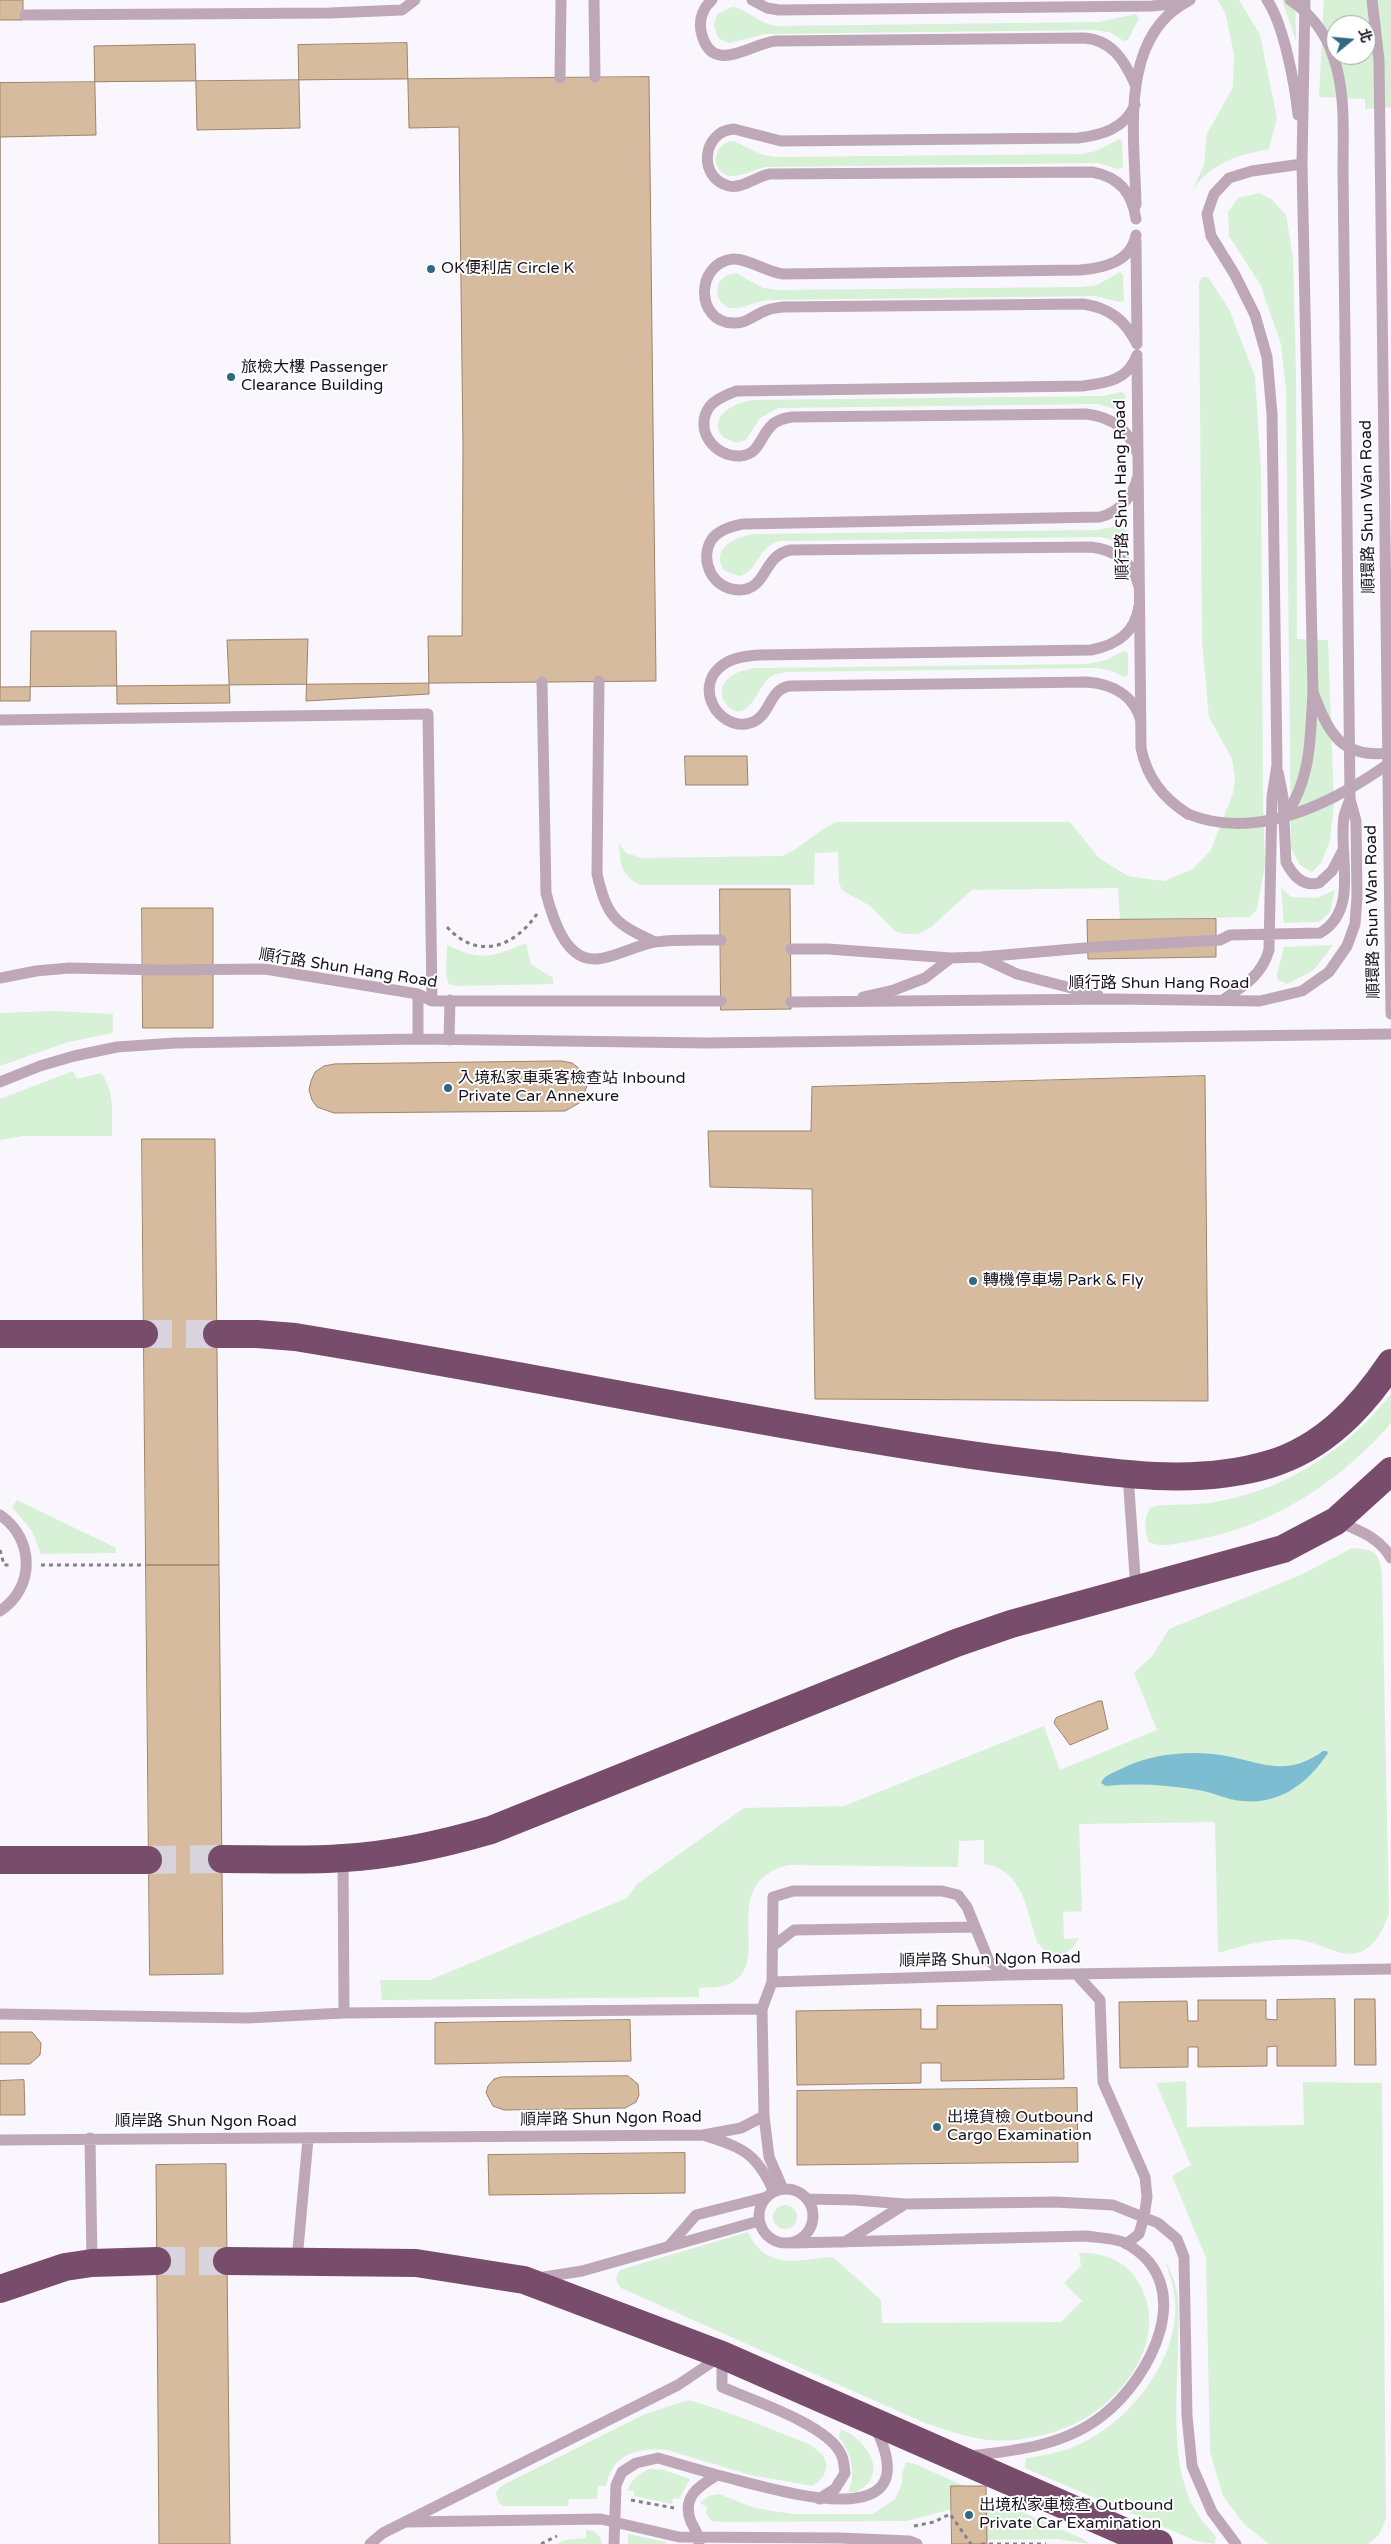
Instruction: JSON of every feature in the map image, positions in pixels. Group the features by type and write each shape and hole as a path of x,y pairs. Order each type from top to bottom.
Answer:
{"highway":[{"path":"0,1334 144,1334"},
{"path":"217,1334 295,1337 950,1453 1128,1474 1190,1476 1223,1474 1272,1463 1294,1454 1327,1436 1354,1411 1391,1363"},
{"path":"222,1859 343,1859 416,1849 491,1830 956,1644 1011,1624 1283,1549 1336,1521 1391,1471"},
{"path":"0,1860 148,1860"},
{"path":"227,2261 297,2260 416,2263 524,2280 722,2355 1139,2538 1159,2544"},
{"path":"0,2289 65,2267 92,2263 157,2261"}],"lane":[{"path":"25,15 358,12 402,10 415,0"},
{"path":"560,78 561,0"},
{"path":"594,0 595,77"},
{"path":"712,0 703,12 701,30 712,50 726,56 740,54 762,44 776,41 1084,38 1102,41 1114,50 1126,63 1135,84"},
{"path":"752,0 767,8 779,10 1152,6 1187,2"},
{"path":"1267,0 1273,9 1289,66 1297,111 1302,164"},
{"name":"順行路 Shun Hang Road","path":"791,1002 1114,999 1157,1001 1224,999 1260,1001 1288,996 1316,984 1330,972 1347,946 1355,924 1357,897 1356,820 1350,799 1343,133 1334,58 1321,29 1311,17 1290,0"},
{"path":"1286,815 1296,800 1305,776 1313,692 1302,164 1304,0"},
{"name":"順環路 Shun Wan Road","path":"1372,0 1379,60 1391,1014"},
{"name":"順行路 Shun Hang Road","path":"1187,2 1164,18 1155,31 1141,58 1135,84 1141,748 1151,778 1168,800 1188,814 1213,823 1239,824 1286,815 1336,797 1360,784 1391,762"},
{"path":"1134,104 1128,117 1117,127 1099,134 1078,138 781,141 734,129 726,129 714,137 710,143 707,158 711,172 717,179 729,186 736,186 770,174 1092,172 1110,176 1123,186 1132,201 1136,218"},
{"path":"1302,164 1252,171 1229,178 1214,194 1207,214 1211,236 1246,294 1255,316 1270,380 1277,765 1283,798 1286,862 1290,870 1304,882 1319,883 1332,871 1344,849"},
{"path":"1136,234 1132,248 1122,258 1104,266 1080,270 784,274 768,272 743,260 734,259 719,263 713,268 706,281 704,296 710,310 716,316 734,324 747,321 765,310 783,307 1083,304 1115,314 1130,330 1137,350 1131,369 1119,379 1083,386 736,391 716,400 710,406 704,421 706,434 713,447 726,456 742,456 754,450 770,426 792,417 1086,414 1115,422 1126,431 1138,455"},
{"path":"1138,476 1133,491 1122,506 1100,517 743,524 726,529 713,538 706,560 709,569 718,583 738,590 758,583 772,559 777,554 791,550 1092,547 1110,550 1123,558 1134,572 1139,587"},
{"path":"1140,606 1138,616 1128,633 1110,645 1091,650 759,655 742,657 720,667 714,673 709,689 714,709 724,719 738,724 753,723 761,718 779,690 790,686 1093,683 1110,686 1121,692 1138,710 1141,721"},
{"path":"599,681 599,881 602,896 610,912 626,929 655,942"},
{"path":"542,682 546,893 553,921 565,942 579,954 595,960 655,942 721,940"},
{"path":"1313,692 1328,727 1341,744 1363,753 1391,753"},
{"path":"0,720 428,714 433,909 432,1001"},
{"path":"1224,999 1257,975 1266,961 1270,934 1272,797 1277,765"},
{"path":"791,949 828,949 951,958 1220,940 1230,935 1320,933 1329,928 1341,908 1344,892 1344,818 1350,799"},
{"path":"981,957 1017,974 1114,999"},
{"path":"842,1002 894,990 925,978 951,958"},
{"name":"順行路 Shun Hang Road","path":"0,978 36,971 69,968 162,970 265,969 418,994 432,1001 721,1001"},
{"path":"418,994 418,1040"},
{"path":"449,1040 450,1000"},
{"path":"0,1082 48,1063 117,1047 197,1042 449,1040 707,1043 1391,1034"},
{"path":"1128,1474 1136,1590"},
{"path":"0,1515 16,1530 24,1548 28,1565 23,1582 12,1603 0,1611"},
{"path":"1336,1521 1368,1534 1386,1549 1391,1558"},
{"path":"343,1859 344,2013"},
{"path":"775,2192 764,2116 762,2009 772,1982 773,1897 793,1890 942,1891 958,1895 967,1908 990,1961 1007,1975"},
{"path":"773,1946 794,1930 974,1927"},
{"name":"順岸路 Shun Ngon Road","path":"772,1982 1007,1975 1391,1969"},
{"path":"1077,1975 1100,2000 1103,2082 1145,2177 1147,2197 1139,2234 1126,2244"},
{"path":"0,2014 247,2018 344,2013 762,2009"},
{"name":"順岸路 Shun Ngon Road","path":"0,2140 704,2136 740,2128 764,2116"},
{"path":"704,2136 737,2146 750,2154 760,2164 775,2192"},
{"path":"90,2138 92,2263"},
{"path":"297,2260 308,2139"},
{"path":"775,2192 762,2204 759,2221 768,2237 775,2241 792,2243 1086,2236 1126,2244 1152,2265 1164,2294 1163,2327 1146,2366 1127,2394 1102,2417 1058,2440 1002,2453 957,2457"},
{"path":"669,2246 696,2216 775,2192 800,2193 811,2207 812,2225 807,2233 792,2243"},
{"path":"807,2200 854,2200 905,2204 1055,2202 1114,2205 1158,2223 1177,2239 1184,2257 1187,2416 1192,2466 1212,2512 1236,2544"},
{"path":"845,2242 905,2204"},
{"path":"524,2280 582,2271 759,2221"},
{"path":"722,2355 722,2387 828,2436 842,2455 845,2473 835,2489 818,2499"},
{"path":"370,2544 383,2533 678,2385 722,2355"},
{"path":"614,2544 613,2521 616,2485 622,2472 636,2463 658,2458 717,2475 818,2499 848,2501 865,2499 879,2489 886,2470 881,2439 870,2419"},
{"path":"699,2541 690,2519 690,2498 697,2488 717,2475"},
{"path":"408,2522 553,2519 613,2521 677,2541 840,2538 911,2543"},
{"path":"746,2539 763,2544"},
{"path":"851,2544 866,2540"}],"path":[{"path":"433,909 448,929 461,939 482,948 491,947 514,939 527,928 546,893"},
{"path":"0,1550 4,1565 146,1565"},
{"path":"981,2544 1046,2544"}],"green space":[{"path":"1218,0 1239,0 1260,35 1277,118 1269,149 1226,161 1209,172 1193,189 1204,165 1207,134 1233,87 1234,55 1226,15"},
{"path":"1282,0 1295,0 1296,41"},
{"path":"1324,0 1391,0 1391,107 1365,109 1365,99 1319,97"},
{"path":"732,7 742,10 763,22 777,26 1099,22 1136,14 1139,18 1128,40 1124,41 1109,32 1093,30 765,34 729,43 718,38 714,25 717,14"},
{"path":"1119,139 1122,141 1123,167 1118,169 1098,163 767,167 732,176 724,174 716,164 717,152 727,143 734,141 763,155 777,157 1083,154 1096,151"},
{"path":"1259,193 1271,199 1286,215 1293,257 1296,372 1297,639 1328,640 1334,804 1330,841 1321,863 1312,872 1300,865 1291,848 1286,388 1281,344 1260,284 1229,236 1228,212 1238,198"},
{"path":"1120,272 1123,275 1124,301 1120,302 1095,296 768,300 739,308 732,308 726,307 717,294 719,282 727,275 736,273 763,288 778,290 1081,287 1097,285"},
{"path":"1202,277 1208,277 1229,309 1255,376 1261,471 1265,865 1257,909 1250,917 1120,920 1118,888 972,890 930,928 918,934 904,934 895,931 870,906 842,890 839,883 838,852 815,853 814,885 640,885 633,881 622,868 619,843 626,853 642,858 782,856 837,822 1070,822 1099,858 1128,876 1164,881 1193,869 1211,850 1233,793 1235,777 1232,759 1209,717 1202,641 1199,283"},
{"path":"1121,392 1125,394 1126,410 1121,411 1098,404 778,408 760,418 746,440 736,443 723,437 718,423 720,417 731,407 752,400 1102,396"},
{"path":"1122,521 1126,523 1127,541 1123,543 1101,537 780,541 766,549 750,570 739,576 725,571 720,556 722,550 733,541 755,534 1097,530 1112,527"},
{"path":"1123,651 1128,653 1128,675 1124,677 1112,671 1098,668 789,672 770,677 752,703 746,709 740,711 734,710 726,704 722,693 724,684 731,676 756,668 1088,664 1107,660"},
{"path":"1281,887 1291,897 1317,898 1335,890 1330,912 1319,922 1284,923"},
{"path":"526,943 531,964 553,978 553,984 457,986 449,984 446,976 447,945 469,954 487,956 504,952"},
{"path":"1333,945 1314,970 1287,984 1278,980 1277,974 1284,947"},
{"path":"53,1011 113,1014 113,1033 68,1042 0,1066 0,1013"},
{"path":"73,1071 77,1079 101,1073 111,1095 112,1136 23,1136 0,1140 0,1099"},
{"path":"1391,1394 1391,1422 1386,1429 1344,1469 1298,1501 1273,1515 1220,1535 1170,1545 1159,1545 1149,1542 1146,1518 1152,1507 1202,1504 1236,1498 1287,1479 1333,1451 1354,1434"},
{"path":"17,1500 116,1548 116,1553 41,1554 32,1531 12,1507"},
{"path":"1352,1548 1374,1553 1379,1561 1382,1574 1389,1913 1377,1938 1365,1950 1348,1954 1305,1941 1272,1940 1218,1953 1215,1822 1079,1824 1082,1911 1063,1912 1064,1939 1079,1938 1070,1950 1060,1955 1048,1952 1037,1942 1026,1905 1015,1883 1007,1874 997,1868 984,1864 984,1840 959,1841 958,1867 788,1865 766,1875 754,1890 749,1907 747,1961 741,1975 723,1986 699,1988 699,1997 382,2000 380,1980 430,1980 627,1898 637,1884 744,1808 844,1806 1044,1726 1060,1770 1157,1730 1134,1673 1153,1655 1169,1629 1303,1574"},
{"path":"1186,2081 1187,2127 1304,2125 1303,2082 1382,2083 1386,2518 1379,2535 1368,2544 1269,2544 1244,2524 1223,2496 1210,2452 1206,2258 1172,2176 1191,2165 1156,2083"},
{"path":"785,2205 793,2209 797,2217 793,2225 785,2229 777,2225 773,2217 777,2209"},
{"path":"748,2232 755,2244 764,2253 773,2258 795,2261 833,2257 881,2300 882,2323 1061,2322 1082,2301 1064,2283 1081,2266 1079,2253 1106,2256 1128,2269 1139,2283 1147,2302 1149,2321 1147,2340 1140,2359 1118,2392 1087,2417 1052,2433 1026,2439 988,2440 925,2423 621,2288 617,2281 620,2270"},
{"path":"1164,2259 1174,2279 1178,2298 1176,2406 1178,2452 1188,2495 1201,2519 1216,2537 1215,2544 1196,2541 1025,2468 1026,2458 1066,2450 1081,2444 1104,2430 1134,2404 1146,2388 1166,2352 1172,2334 1175,2315 1173,2287"},
{"path":"689,2400 811,2445 825,2459 825,2473 813,2486 750,2475 667,2450 646,2450 628,2455 614,2466 606,2486 598,2486 597,2499 569,2499 568,2506 503,2506 498,2502 496,2493 501,2486 645,2414"},
{"path":"841,2429 861,2443 871,2456 873,2463 870,2481 856,2492 848,2492 851,2485 852,2471 847,2450 839,2437"},
{"path":"906,2462 915,2464 1083,2539 1089,2544 1058,2539 978,2540 956,2508 907,2521 723,2522 711,2521 706,2513 707,2507 700,2503 709,2496 719,2494 754,2508 793,2514 873,2514 895,2499 902,2484 902,2474"},
{"path":"648,2469 664,2470 690,2479 679,2499 673,2498 672,2504 634,2496 634,2491 628,2491 631,2483 638,2475"},
{"path":"586,2530 594,2531 601,2538 602,2544 557,2544 565,2540 586,2538"},
{"path":"628,2534 666,2542 665,2544 628,2544"}],"water":[{"path":"1323,1751 1328,1753 1320,1764 1292,1790 1269,1799 1256,1801 1236,1800 1204,1791 1175,1787 1141,1785 1106,1786 1101,1783 1110,1774 1133,1764 1166,1755 1213,1754 1281,1766 1294,1765 1308,1760"}],"building":[{"path":"0,0 23,0 23,20 0,20"},
{"name":"旅檢大樓 Passenger Clearance Building","path":"407,43 409,128 459,127 463,446 462,636 428,636 429,694 306,701 308,639 227,640 230,703 117,704 116,631 31,631 30,701 0,701 0,137 96,135 94,46 195,44 197,130 300,128 298,45"},
{"name":"旅檢大樓 Passenger Clearance Building","path":"649,77 656,681 0,687 0,83"},
{"path":"685,756 747,756 748,785 686,785"},
{"path":"720,889 790,889 791,1009 721,1010"},
{"path":"142,908 213,908 213,1028 143,1028"},
{"path":"1216,919 1216,957 1088,959 1087,920"},
{"name":"入境私家車乘客檢查站 Inbound Private Car Annexure","path":"562,1061 572,1063 580,1069 587,1086 581,1102 565,1111 334,1113 317,1107 312,1100 309,1090 315,1072 324,1066 334,1064"},
{"path":"1205,1076 1208,1401 815,1399 812,1189 710,1187 708,1131 811,1131 812,1087"},
{"path":"142,1139 215,1139 219,1565 146,1565"},
{"path":"146,1565 219,1565 223,1974 150,1975"},
{"path":"1102,1701 1108,1729 1070,1745 1054,1723 1056,1718"},
{"path":"1335,1999 1336,2066 1277,2066 1277,2046 1267,2047 1267,2066 1198,2067 1198,2047 1188,2047 1188,2067 1120,2068 1119,2002 1187,2001 1188,2021 1198,2021 1198,2000 1266,2000 1266,2019 1277,2020 1277,2000"},
{"path":"1355,1999 1375,1999 1376,2065 1355,2065"},
{"path":"1062,2005 1064,2079 941,2081 941,2063 921,2063 921,2083 797,2085 796,2011 921,2009 921,2029 937,2029 937,2006"},
{"path":"630,2020 631,2061 435,2064 435,2023"},
{"path":"0,2032 32,2032 41,2043 40,2055 30,2064 0,2064"},
{"path":"628,2076 638,2084 639,2095 636,2102 625,2108 504,2110 493,2106 486,2093 488,2086 494,2079 501,2077"},
{"path":"24,2080 25,2115 0,2115 0,2081"},
{"name":"出境貨檢 Outbound Cargo Examination","path":"1077,2088 1078,2162 797,2165 797,2091"},
{"path":"685,2153 685,2193 489,2195 488,2155"},
{"path":"226,2164 230,2544 159,2544 156,2165"},
{"name":"出境私家車檢查 Outbound Private Car Examination","path":"951,2486 986,2486 987,2544 952,2544"}],"tunnel":[{"path":"144,1334 217,1334"},
{"path":"148,1860 222,1859"},
{"path":"157,2261 227,2261"}],"place":[{"name":"OK便利店 Circle K","path":"431,269"},
{"name":"旅檢大樓 Passenger Clearance Building","path":"231,377"},
{"name":"入境私家車乘客檢查站 Inbound Private Car Annexure","path":"448,1088"},
{"name":"轉機停車場 Park & Fly","path":"973,1281"},
{"name":"出境貨檢 Outbound Cargo Examination","path":"937,2127"},
{"name":"出境私家車檢查 Outbound Private Car Examination","path":"969,2515"}]}
